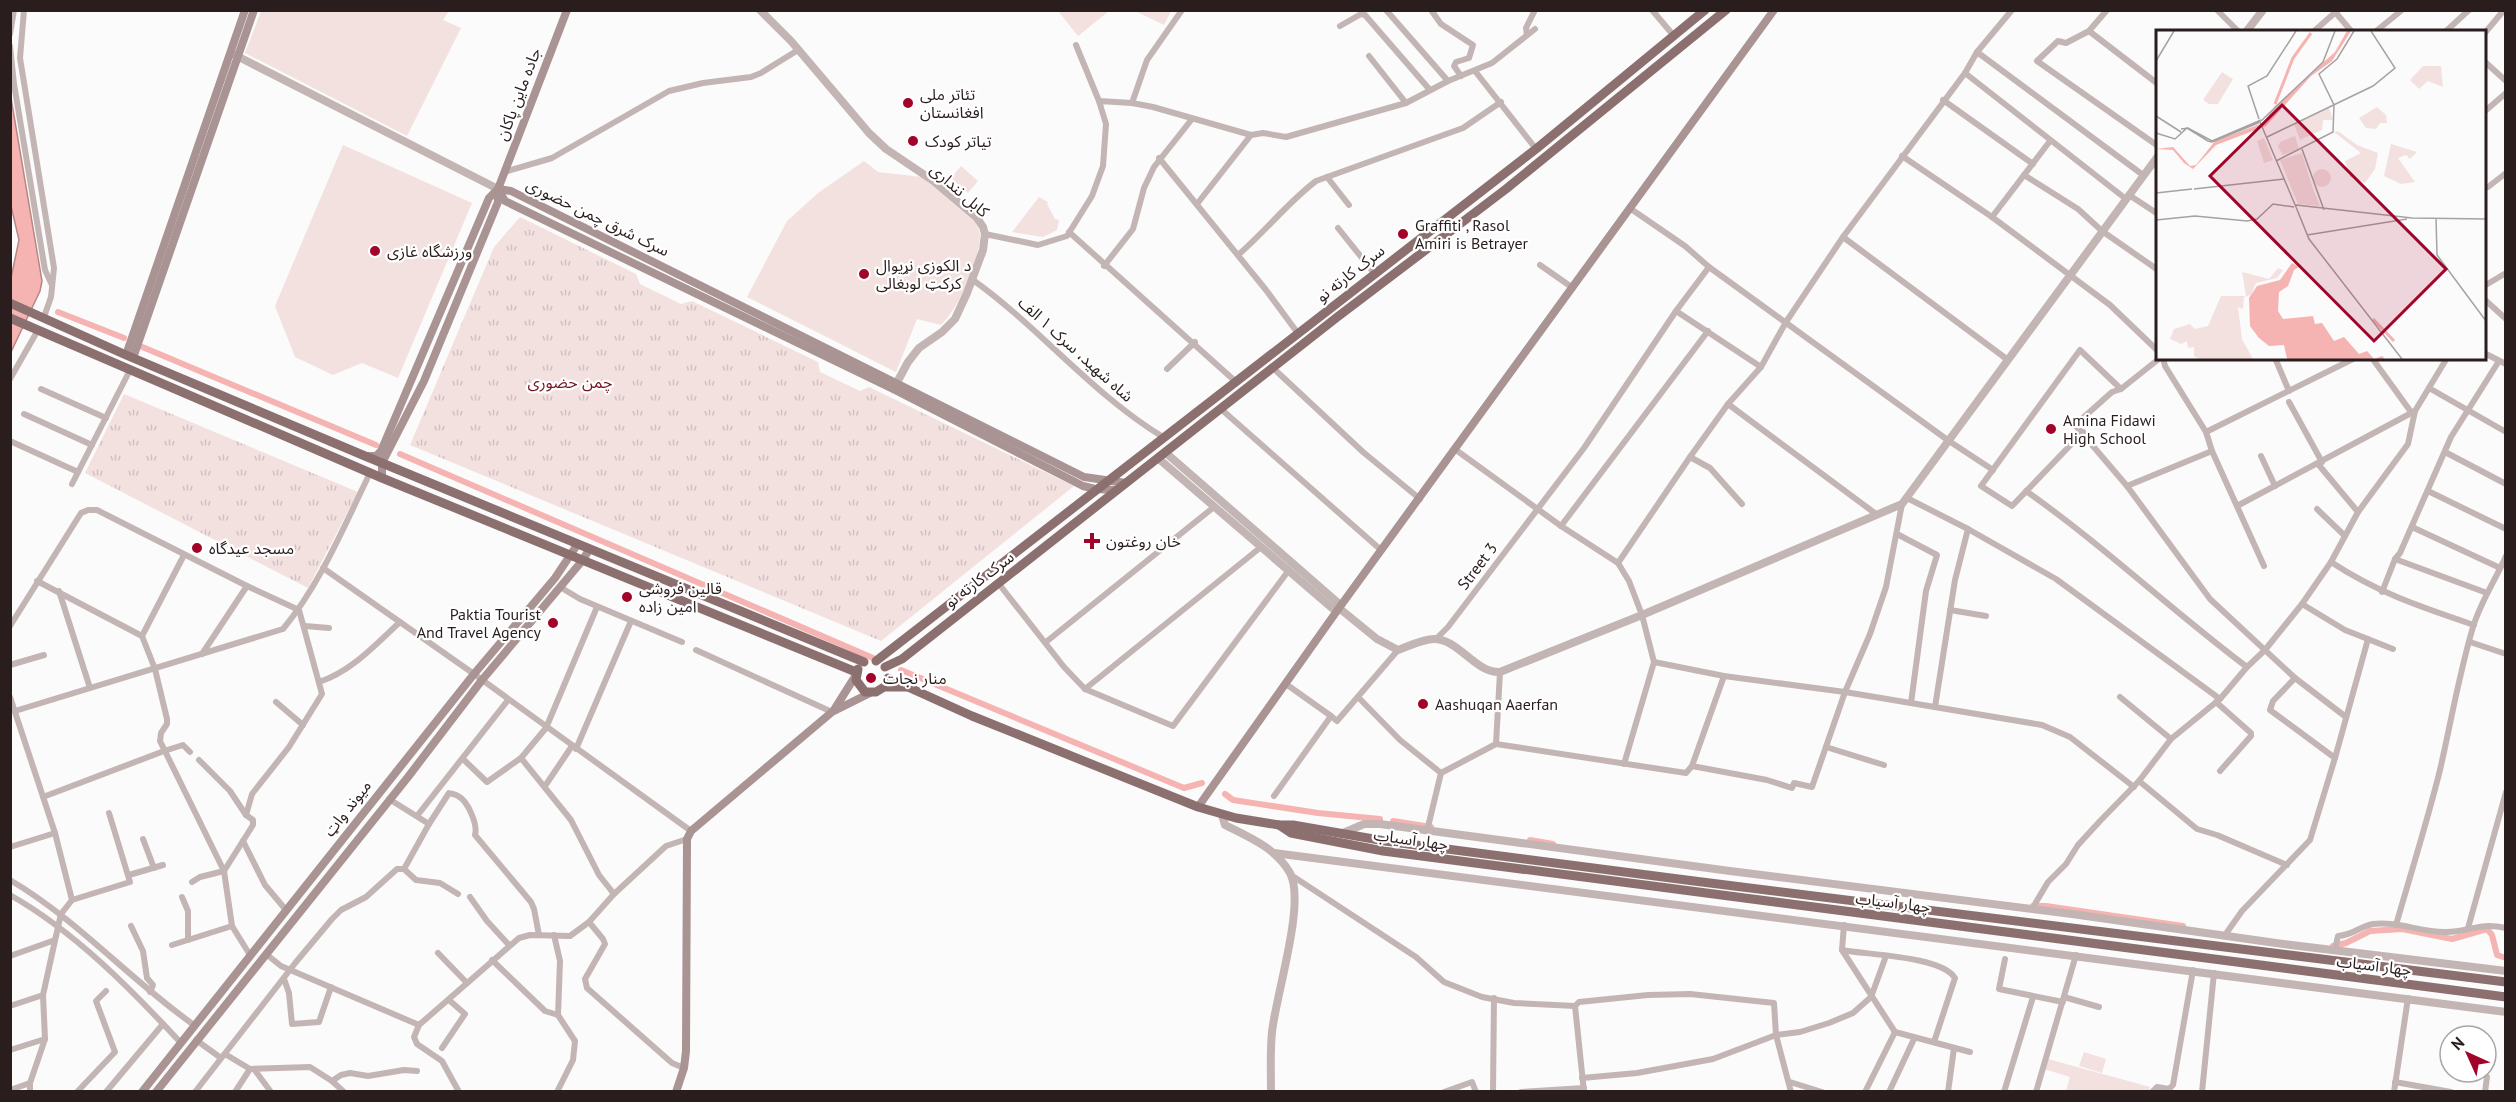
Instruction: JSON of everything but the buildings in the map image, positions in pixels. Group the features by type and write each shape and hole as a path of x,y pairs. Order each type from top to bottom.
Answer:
{"highway":[{"name":"سرک کارته نو","path":"876,661 1297,332 1536,149 1705,10"},
{"name":"سرک کارته نو","path":"885,667 902,658 999,584 1273,368 1506,189 1726,10"},
{"path":"10,303 129,357 589,550 864,662 876,661 885,667 886,682 870,693 858,685 856,674 864,662"},
{"path":"10,318 370,473 856,674"},
{"path":"320,437 321,452"},
{"name":"چهار آسیاب","path":"886,682 911,688 972,716 1222,815 1341,834 1598,868 2505,982"},
{"name":"چهار آسیاب","path":"1279,825 1291,833 1383,851 2505,997"},
{"path":"1596,879 1598,868"},
{"path":"1980,928 1983,917"},
{"path":"2409,984 2412,970"}],"main road":[{"path":"235,55 245,10"},
{"path":"129,357 235,55 254,10"},
{"name":"جاده ماین پاکان","path":"498,189 567,10"},
{"path":"1198,807 1339,608 1774,10"},
{"path":"365,456 376,456 381,451 489,198 498,189"},
{"path":"382,478 382,463 424,381 498,202 498,189"},
{"name":"سرک شرق چمن حضوری","path":"498,189 506,201 1084,477 1126,483"},
{"name":"سرک شرق چمن حضوری","path":"895,386 1083,486 1095,489"},
{"path":"1095,489 1118,490"},
{"name":"میوند واټ","path":"142,1092 474,674 571,556 577,545"},
{"name":"میوند واټ","path":"156,1092 482,680 589,550"},
{"path":"832,712 856,674"},
{"path":"676,1092 684,1068 689,835 832,712 870,693"}],"street":[{"path":"10,34 14,10"},
{"path":"24,10 20,58 54,268 44,317"},
{"name":"کابل ننداری","path":"759,10 798,50 869,133 886,149 932,180 977,218 986,234 973,280 955,319 942,332 919,348 908,362 895,386"},
{"path":"1132,103 1147,60 1182,10"},
{"path":"1386,10 1448,81"},
{"path":"1431,10 1441,24 1473,45 1469,58 1454,66 1461,76"},
{"path":"1527,35 1526,28 1535,10"},
{"path":"1652,10 1674,36"},
{"path":"1618,563 1728,404 1761,367 1786,322 1843,237 1965,73 1977,52 2012,10"},
{"path":"2107,10 2089,31 2066,43 2058,41 2037,61 2156,145"},
{"path":"2217,10 2237,30"},
{"path":"2248,30 2263,10"},
{"path":"2377,30 2402,10"},
{"path":"2447,30 2469,10"},
{"path":"2486,32 2504,10"},
{"path":"2315,30 2337,12 2350,30"},
{"path":"1340,26 1361,14 1365,15 1430,90"},
{"path":"1100,102 1132,103 1251,135 1263,133 1286,137 1406,103 1448,81 1492,63 1535,29"},
{"path":"2089,31 2156,83"},
{"path":"986,234 1038,245 1053,242 1067,236 1092,196 1105,154 1106,124 1100,102 1076,45"},
{"path":"10,46 14,84 45,270 52,286"},
{"path":"504,172 552,158 669,90 704,82 751,77 798,50"},
{"path":"1977,52 2143,175"},
{"path":"235,55 498,189"},
{"path":"1369,56 1406,103"},
{"path":"2486,63 2505,81"},
{"path":"2486,71 2491,67"},
{"path":"1475,71 1536,149"},
{"path":"1965,73 2050,141 2127,197 2156,213"},
{"path":"14,84 24,83"},
{"path":"2486,110 2505,93"},
{"path":"1943,100 2033,164"},
{"path":"1238,255 1260,236 1295,196 1316,181 1463,128 1501,102"},
{"path":"1104,266 1132,229 1144,188 1159,158 1192,119"},
{"path":"1197,204 1251,135"},
{"path":"1992,217 2050,141"},
{"path":"1902,156 1992,217 2110,305 2156,350"},
{"path":"1692,766 1767,780 1792,788 1794,783 1812,788 1845,692 1870,634 1886,587 1905,501 2156,157"},
{"path":"1159,158 1297,332"},
{"path":"2488,187 2505,173"},
{"path":"2024,175 2078,209 2102,231 2156,269"},
{"path":"1327,177 1349,205"},
{"path":"1631,209 1685,246 1708,267 1949,441 1993,470"},
{"path":"1338,228 1374,273"},
{"path":"1069,232 1104,266 1195,342 1235,381"},
{"path":"1843,237 2008,360"},
{"path":"1540,265 1573,288"},
{"name":"Street 3","path":"1436,639 1584,448 1708,267"},
{"path":"2486,285 2505,273"},
{"name":"شاه شهید، سرک ۱ الف","path":"973,280 1000,299 1128,413 1163,437"},
{"path":"2486,301 2505,319"},
{"path":"1676,311 1761,367"},
{"path":"10,379 38,330"},
{"path":"1561,526 1708,331"},
{"path":"1167,369 1195,342"},
{"path":"2083,432 2012,506 1981,486 2080,350 2121,389"},
{"path":"2382,592 2395,559 2400,553 2428,491 2433,475 2466,411 2502,362 2486,354"},
{"path":"2159,360 2121,389 2112,392 2075,424 2127,486 2210,599 2295,678 2346,717"},
{"path":"2163,360 2206,432 2212,451 2264,566"},
{"path":"2276,360 2289,391"},
{"path":"2206,432 2351,360"},
{"path":"2374,360 2413,412"},
{"path":"2032,909 2048,882 2066,864 2082,840 2134,787 2171,739 2218,700 2265,650 2302,604 2331,562 2358,512 2408,444 2413,412 2446,360"},
{"path":"1273,368 1363,452 1420,499"},
{"path":"72,484 130,370"},
{"path":"2429,388 2505,431"},
{"path":"40,389 106,418"},
{"path":"2289,402 2320,463 2358,512"},
{"path":"1728,404 1876,514"},
{"path":"1221,409 1382,550"},
{"path":"2237,506 2413,412"},
{"path":"24,414 92,445"},
{"path":"10,441 78,472"},
{"path":"1455,450 1561,526 1618,563 1629,581 1642,615 1654,662 1624,764"},
{"path":"2127,486 2212,451"},
{"path":"2445,452 2505,484"},
{"path":"1162,456 1214,507 1332,608 1339,608"},
{"path":"1162,456 1337,602 1339,608 1377,639 1398,650"},
{"path":"2262,456 2275,486"},
{"path":"1690,457 1710,468 1742,504"},
{"path":"15,711 283,629 299,610 323,568 370,473"},
{"path":"2026,491 2065,518 2152,593 2247,667"},
{"path":"2428,491 2505,529"},
{"path":"1286,684 1337,721 1398,650 1436,639 1442,640 1487,670 1500,672 1642,615 1905,501 1968,529 2056,579 2218,700 2251,733 2251,736 2220,771"},
{"path":"1046,642 1214,507"},
{"path":"2317,509 2345,536"},
{"path":"10,626 81,513 88,510 98,510 184,555 299,610 322,694 289,747 252,794 246,815"},
{"path":"2412,527 2502,566"},
{"path":"1935,707 1950,610 1968,529"},
{"path":"1897,534 1937,555 1926,591 1911,703"},
{"path":"1085,689 1261,547"},
{"path":"142,636 184,555"},
{"path":"2396,925 2425,829 2457,686 2474,625 2505,556"},
{"path":"2395,559 2487,593"},
{"path":"2331,562 2363,583 2382,592 2474,625"},
{"path":"323,568 474,674 689,835 666,846 614,894 589,922 570,936 538,935 519,938 509,945 420,1025 414,1037 417,1044 442,1061 459,1092"},
{"path":"999,584 1064,667 1085,689 1173,726 1289,570"},
{"path":"38,581 142,636 155,669 167,724 159,737 224,870 232,926 250,955"},
{"path":"202,654 247,586"},
{"path":"560,587 597,607 682,642"},
{"path":"58,591 90,688"},
{"path":"2302,604 2345,630 2394,649"},
{"path":"463,759 487,782 521,758 546,728 597,607"},
{"path":"1950,610 1986,616"},
{"path":"545,786 574,748 631,621"},
{"path":"319,682 334,677 364,656 400,622"},
{"path":"305,626 329,628"},
{"path":"2226,933 2242,911 2310,840 2368,639"},
{"path":"2470,642 2505,654"},
{"path":"696,650 832,712"},
{"path":"10,665 44,655"},
{"path":"1654,662 1724,676 1845,692 2042,725 2070,737 2134,787"},
{"path":"1496,744 1500,672"},
{"path":"1427,829 1441,772 1496,744 1686,773 1692,766 1724,676"},
{"path":"2295,678 2273,701 2270,710 2335,758"},
{"path":"1358,697 1400,740 1441,772"},
{"path":"10,698 55,833 72,900"},
{"path":"2120,698 2171,739"},
{"path":"417,816 508,700"},
{"path":"276,702 303,725"},
{"path":"1274,796 1331,717"},
{"path":"43,797 183,745 190,752"},
{"path":"1826,747 1884,765"},
{"path":"521,758 571,820 599,875 614,894"},
{"path":"192,882 200,877 224,870 253,825 253,820 246,815 230,791 199,760"},
{"path":"2139,781 2197,829 2217,835 2287,865"},
{"path":"2468,928 2505,792"},
{"path":"404,869 449,793 457,795 466,805 477,828 475,835 531,902 538,935"},
{"path":"389,799 429,824"},
{"path":"30,1092 30,1083 45,1039 43,995 61,914 72,900 130,882 109,813"},
{"path":"1222,815 1225,825 1274,853 2505,1012"},
{"path":"1341,834 1371,823 1427,829 1722,870 2336,945 2505,970"},
{"path":"10,847 55,833"},
{"path":"143,839 154,868"},
{"path":"243,841 265,885 286,910"},
{"path":"1274,853 1291,875 1416,957 1444,982 1482,997 1514,1004 1575,1006 1579,1002 1679,994 1774,1003 1776,1035 1791,1092"},
{"path":"129,875 163,865"},
{"path":"195,1092 290,970 341,910 366,897 397,869 404,869 416,879 440,883 458,894"},
{"path":"1271,1092 1272,1034 1278,992 1294,923 1295,899 1291,875"},
{"path":"10,880 61,914 150,992 194,1025"},
{"path":"10,895 58,927 143,1001 180,1042"},
{"path":"182,897 188,910 188,940"},
{"path":"470,897 487,921 509,945"},
{"path":"589,922 605,944 585,979 587,988 672,1063 684,1068"},
{"path":"2336,945 2338,936 2351,935 2373,924 2396,925 2445,933 2491,925 2505,928"},
{"path":"1844,925 1842,950 1894,1032 1970,1052"},
{"path":"131,926 143,951 147,978 153,985 150,992"},
{"path":"172,945 232,926"},
{"path":"554,935 560,961 558,1015 575,1041 573,1060 557,1092"},
{"path":"10,956 55,940"},
{"path":"1842,950 1941,967 1952,973 1955,978 1934,1042"},
{"path":"438,952 467,983"},
{"path":"266,954 290,970 420,1025"},
{"path":"2036,1092 2076,955"},
{"path":"1582,1078 1637,1072 1713,1059 1776,1035 1800,1032 1829,1023 1853,1013 1871,997 1886,956"},
{"path":"2005,959 1999,989 2033,997 2099,1007"},
{"path":"492,960 545,1011 558,1015"},
{"path":"2152,1092 2157,1087 2169,1089 2172,1085 2193,970"},
{"path":"2202,1092 2214,973"},
{"path":"284,979 289,993 292,1024 319,1022 331,987"},
{"path":"77,1092 115,1053 96,1001 106,991"},
{"path":"10,1006 43,995"},
{"path":"2004,1092 2033,997"},
{"path":"1493,1092 1494,998"},
{"path":"2394,1092 2408,998"},
{"path":"442,1048 465,1014 449,1000"},
{"path":"1521,1092 1584,1090 1575,1006"},
{"path":"106,1092 163,1024"},
{"path":"1865,1092 1894,1032"},
{"path":"10,1050 45,1039"},
{"path":"1889,1092 1914,1039"},
{"path":"196,1040 252,1069 310,1067 344,1092"},
{"path":"1948,1092 1954,1048"},
{"path":"235,1092 252,1069"},
{"path":"252,1069 271,1092"},
{"path":"332,1081 341,1075 350,1073 368,1076 404,1070 417,1071"},
{"path":"1444,1092 1472,1082 1476,1092"},
{"path":"1790,1082 1822,1092"},
{"path":"2395,1082 2451,1092"},
{"path":"10,1090 30,1083"}],"green space":[{"path":"261,11 449,11 443,20 461,28 407,136 245,53"},
{"path":"1058,11 1109,11 1078,36"},
{"path":"1135,11 1171,11 1164,25"},
{"name":"ورزشگاه غازی","path":"343,145 472,203 398,378 362,363 333,375 295,357 275,306"},
{"name":"د الکوزی نړیوال کرکټ لوبغالی","path":"864,161 878,172 922,177 975,222 980,233 972,270 955,307 941,325 917,319 896,372 747,297 787,221 818,193"},
{"path":"961,166 978,181 968,193 951,178"},
{"path":"1039,197 1048,202 1055,219 1059,220 1057,230 1043,237 1012,232"},
{"name":"چمن حضوری","path":"520,217 636,274 640,284 681,304 692,301 818,362 820,372 860,391 869,387 1074,486 881,641 410,445 494,247"},
{"path":"124,394 358,492 308,588 85,473"},
{"path":"2084,1052 2106,1059 2102,1073 2079,1066"},
{"path":"2048,1059 2150,1087 2149,1091 2066,1091 2070,1077 2044,1069"}],"shaded area":[{"path":"10,92 42,281 40,291 11,352 11,278 19,240 11,206"}],"waterway":[{"path":"58,312 124,338"},
{"path":"140,346 376,445"},
{"path":"400,454 873,658"},
{"path":"901,670 1184,788 1202,783"},
{"path":"1225,794 1233,800 1318,813 1380,819"},
{"path":"1393,821 1431,827"},
{"path":"1530,840 1553,844"},
{"path":"2033,906 2183,926"},
{"path":"2333,946 2346,943 2370,931 2402,929 2452,939 2487,929 2492,935 2497,955 2506,958"}],"place":[{"name":"تئاتر ملی افغانستان","path":"908,103"},
{"name":"تیاتر کودک","path":"913,141"},
{"name":"Graffiti , Rasol Amiri is Betrayer","path":"1403,234"},
{"name":"ورزشگاه غازی","path":"375,251"},
{"name":"د الکوزی نړیوال کرکټ لوبغالی","path":"864,274"},
{"name":"Amina Fidawi High School","path":"2051,429"},
{"name":"خان روغتون","path":"1092,541"},
{"name":"مسجد عیدگاه","path":"197,548"},
{"name":"قالین فروشی امین زاده","path":"627,597"},
{"name":"Paktia Tourist And Travel Agency","path":"553,623"},
{"name":"منار نجات","path":"871,678"},
{"name":"Aashuqan Aaerfan","path":"1423,704"}]}
